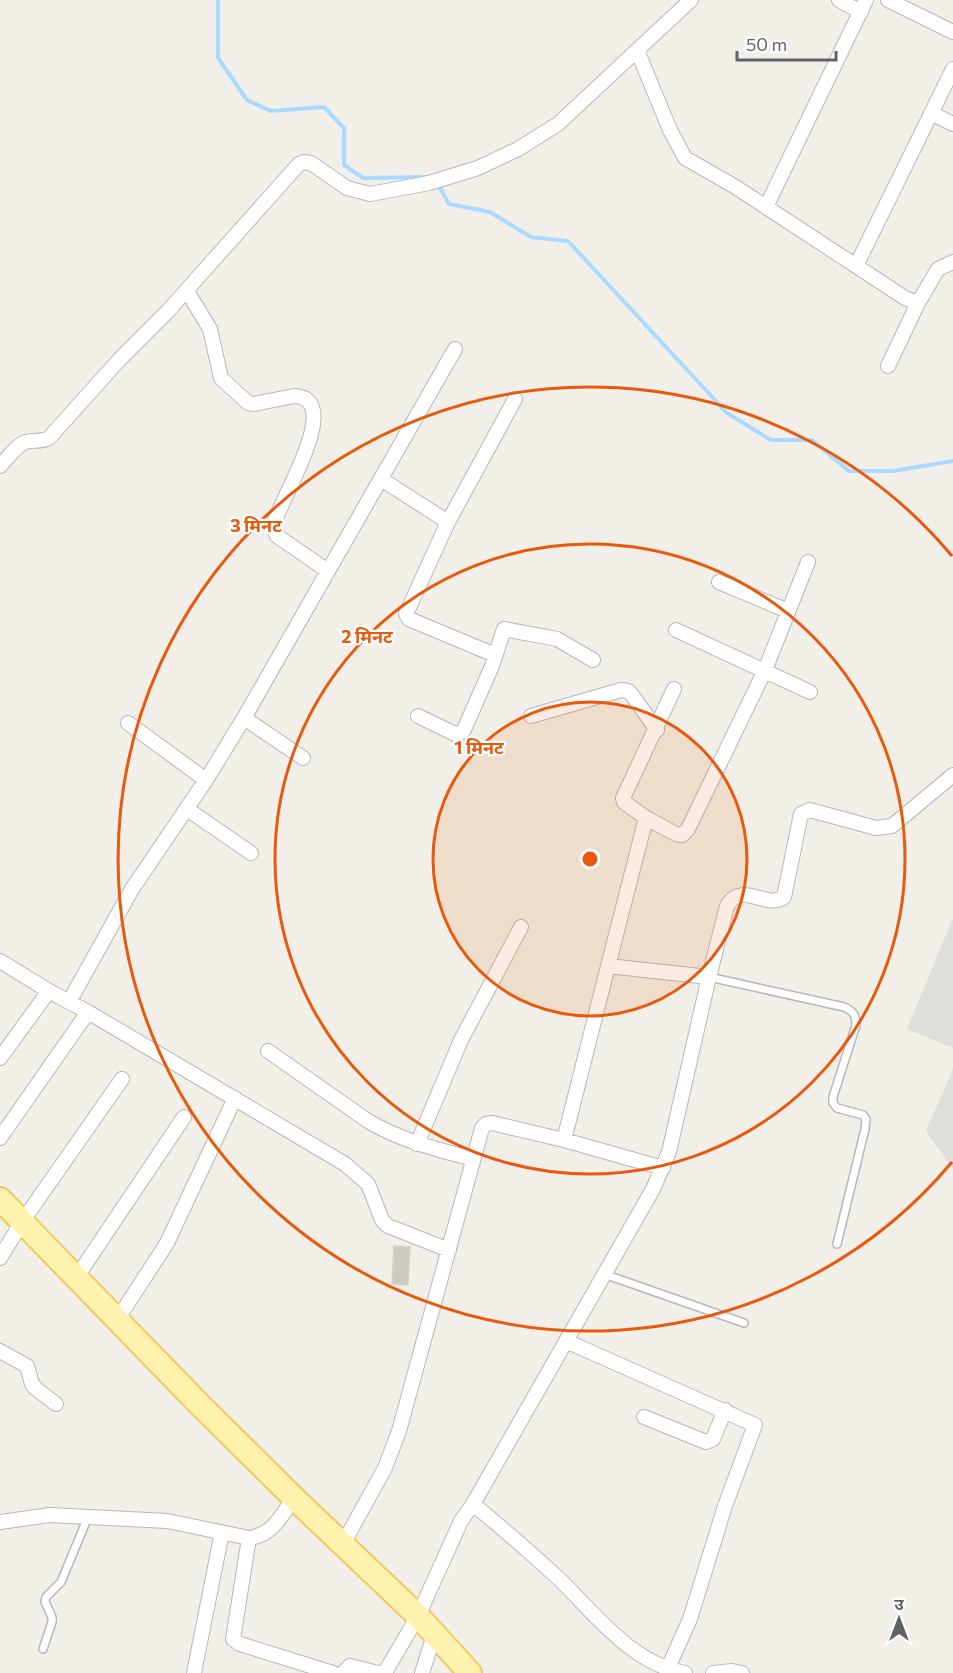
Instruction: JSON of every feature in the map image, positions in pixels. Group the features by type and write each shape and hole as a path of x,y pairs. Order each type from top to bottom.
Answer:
{"main road":[{"path":"0,1199 294,1498 418,1616 470,1673"}],"street":[{"path":"0,466 20,445 49,438 119,360 187,291 299,164 311,163 347,188 370,194 429,183 488,164 518,149 558,124 691,0"},
{"path":"766,207 864,6 839,0"},
{"path":"888,0 953,32"},
{"path":"637,50 670,130 686,158 766,207 905,298 918,303"},
{"path":"856,266 953,69"},
{"path":"931,113 953,124"},
{"path":"888,366 918,303 939,269 952,264"},
{"path":"187,291 210,329 219,370 227,385 248,403 254,405 294,396 301,397 313,409 310,442 273,527 277,536 328,571"},
{"path":"69,1002 132,889 206,780 244,718 455,349"},
{"path":"495,655 407,617 407,611 448,522 515,399"},
{"path":"381,479 448,522"},
{"path":"674,688 657,729 623,798 624,802 646,818 682,835 686,833 765,670 808,562"},
{"path":"719,582 788,611"},
{"path":"418,716 455,734 460,734 465,728 504,629 557,639 592,660"},
{"path":"676,630 810,692"},
{"path":"531,716 621,690 628,691 632,695 657,729"},
{"path":"244,718 303,758"},
{"path":"128,723 206,780"},
{"path":"343,1673 350,1666 380,1673 387,1669 418,1616 461,1521 474,1504 653,1189 669,1152 709,977 731,899 736,895 775,900 784,897 801,814 805,811 810,810 876,828 885,828 892,826 953,775"},
{"path":"187,809 251,853"},
{"path":"564,1140 646,818"},
{"path":"417,1144 461,1040 521,927"},
{"path":"0,961 235,1098 358,1174 369,1184 382,1220 387,1226 449,1250"},
{"path":"608,966 709,977"},
{"path":"0,1058 49,991"},
{"path":"0,1138 88,1012"},
{"path":"268,1051 368,1121 401,1139 474,1159"},
{"path":"0,1258 22,1222 122,1079"},
{"path":"117,1320 167,1243 235,1098"},
{"path":"76,1278 184,1118"},
{"path":"343,1544 385,1468 399,1431 482,1128 492,1123 564,1140 663,1168"},
{"path":"566,1341 753,1422 755,1425 724,1506 686,1630 668,1668"},
{"path":"0,1351 27,1366 35,1388 56,1404"},
{"path":"644,1417 706,1442 713,1439 724,1410"},
{"path":"0,1522 50,1515 173,1522 249,1538 261,1536 273,1528 294,1498"},
{"path":"474,1504 558,1579 625,1644 647,1658 685,1673"},
{"path":"194,1673 222,1532"},
{"path":"249,1538 233,1639 240,1644 333,1673"},
{"path":"422,1673 434,1635"},
{"path":"713,1673 732,1671 742,1673"}],"lane":[{"path":"709,977 844,1007 852,1010 856,1017 856,1025 833,1103 837,1108 863,1115 866,1119 837,1244"},
{"path":"604,1274 744,1323"},
{"path":"43,1649 52,1622 45,1602 46,1597 61,1582 88,1517"}],"shaded area":[{"path":"953,918 953,1048 907,1029"},
{"path":"953,1069 953,1169 926,1131"}],"building":[{"path":"394,1246 410,1247 408,1285 392,1284"}],"waterway":[{"path":"218,0 218,58 247,100 271,111 324,107 344,128 344,165 363,178 429,177"},
{"path":"438,184 449,204 490,212 531,237 568,241 727,413 771,440 812,440 849,471 893,471 953,461"}]}
